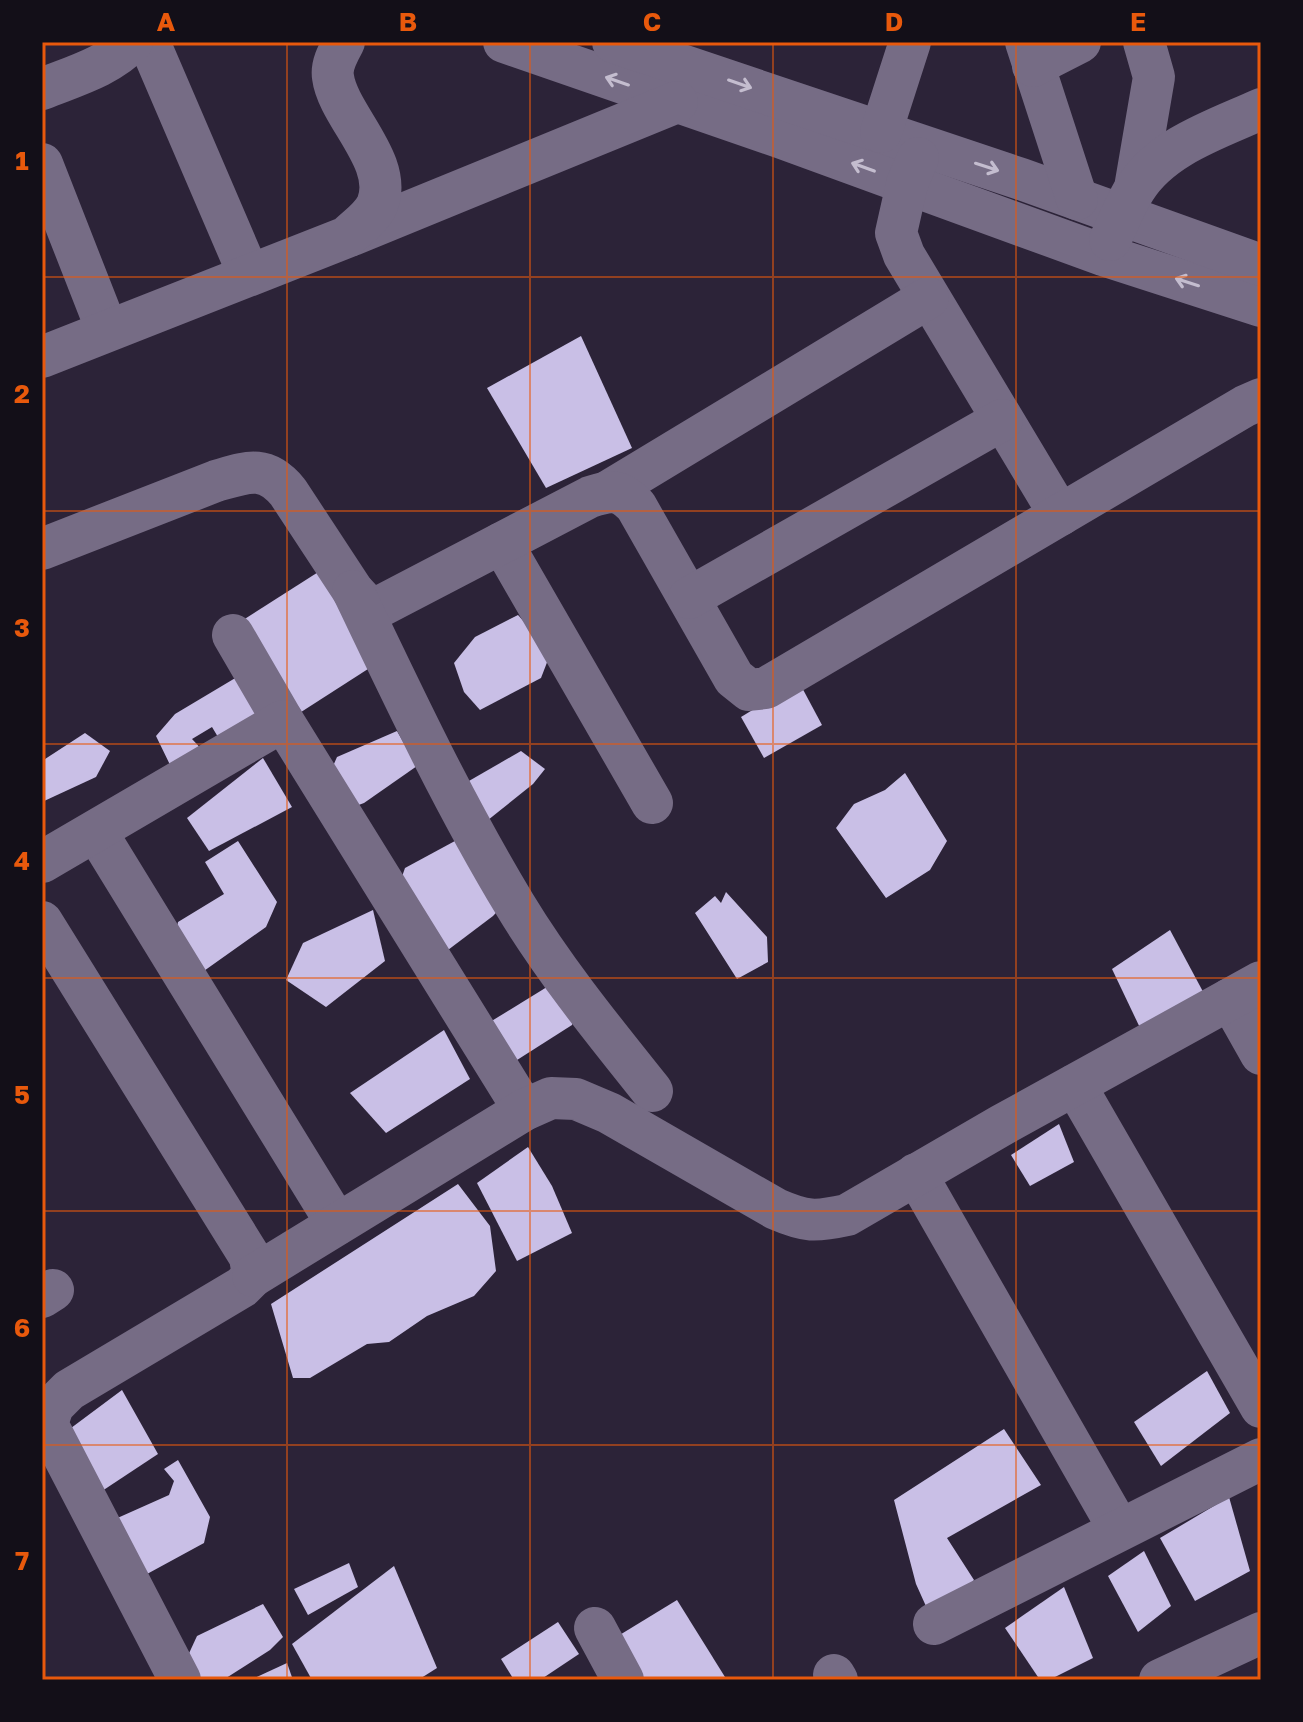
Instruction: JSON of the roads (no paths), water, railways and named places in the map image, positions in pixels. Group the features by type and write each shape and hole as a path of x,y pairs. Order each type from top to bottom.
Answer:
{"street":[{"path":"42,89 100,66 119,55 132,42"},
{"path":"149,42 249,275"},
{"path":"344,42 335,60 332,76 340,97 371,150 380,188 377,204 370,215 347,237"},
{"path":"504,42 688,70 907,184 1103,255 1261,306"},
{"path":"613,42 688,70 1077,199 1128,202 1261,265"},
{"path":"881,132 910,42"},
{"path":"1077,199 1030,54 1080,42"},
{"path":"1103,255 1128,202 1154,77 1144,42"},
{"path":"42,357 347,237 688,70"},
{"path":"1128,202 1161,161 1183,145 1261,109"},
{"path":"923,146 907,184 896,233 904,255 1060,515"},
{"path":"42,164 107,330"},
{"path":"353,591 365,604 377,608 590,497 609,491 928,298"},
{"path":"609,491 625,494 636,506 734,678 749,690 766,688 1261,399"},
{"path":"689,598 1002,420"},
{"path":"42,549 216,481 244,473 264,473 276,478 353,591 442,776 516,907 561,974 652,1091"},
{"path":"502,543 652,803"},
{"path":"233,635 524,1110"},
{"path":"42,862 97,833 283,721"},
{"path":"97,833 337,1224"},
{"path":"42,922 250,1257 253,1276"},
{"path":"180,1680 45,1420 53,1406 69,1390 224,1299 253,1276 524,1110 551,1098 576,1099 609,1113 776,1209 801,1220 823,1221 847,1215 1245,990 1261,1054"},
{"path":"1075,1085 1261,1407"},
{"path":"916,1174 1119,1529"},
{"path":"934,1624 1261,1459"},
{"path":"595,1628 623,1680"},
{"path":"1160,1680 1261,1633"}]}
